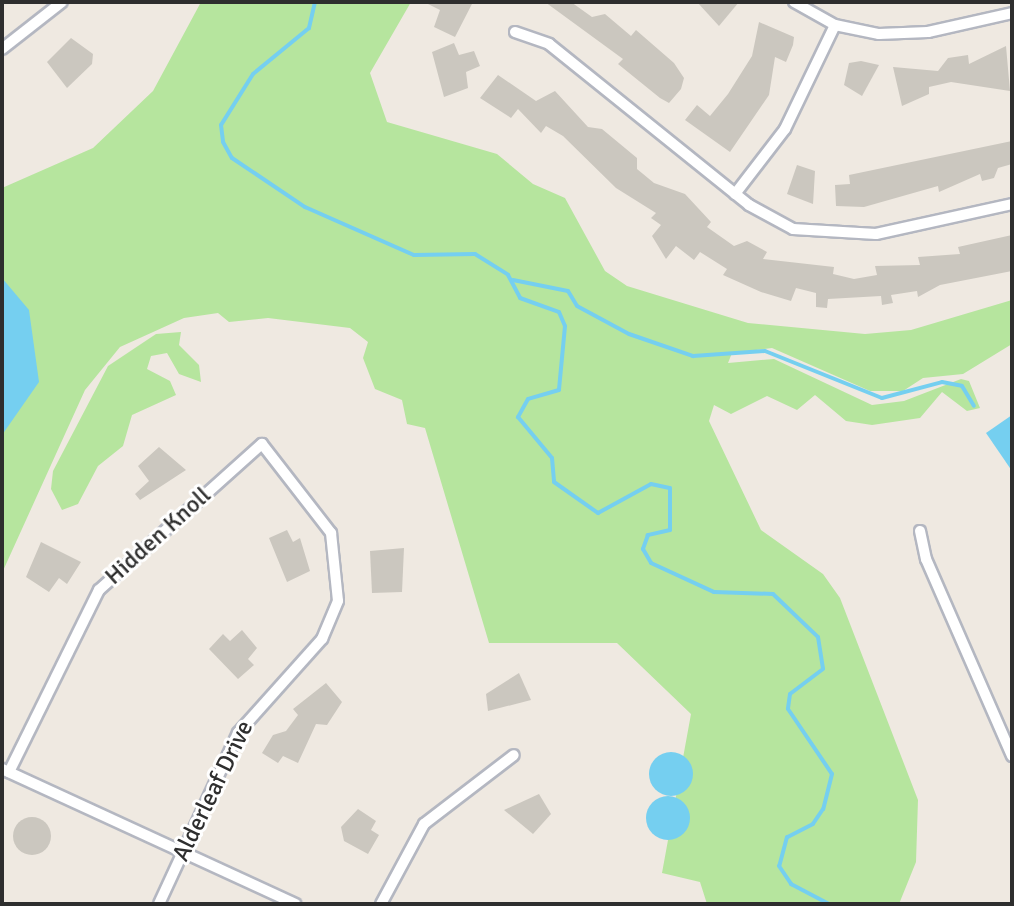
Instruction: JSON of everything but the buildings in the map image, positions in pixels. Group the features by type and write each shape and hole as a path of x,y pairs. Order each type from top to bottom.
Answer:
{"street":[{"path":"2,49 62,2"},
{"path":"794,2 835,25 902,35 1012,13"},
{"path":"735,194 796,110 835,25"},
{"path":"515,32 549,44 735,194 793,229 848,237 1012,204"},
{"name":"Hidden Knoll","path":"6,771 99,590 262,444"},
{"name":"Alderleaf Drive","path":"159,904 238,733 322,639 338,601 331,533 262,444"},
{"path":"920,531 926,559 1012,756"},
{"path":"381,904 424,824 514,755"},
{"path":"6,771 295,904"}],"green space":[{"path":"201,2 411,2 370,73 387,122 497,154 533,184 565,198 605,271 627,286 748,323 865,334 911,330 1012,300 1012,344 963,374 923,378 903,391 870,391 772,348 732,353 728,363 774,359 872,405 904,401 961,379 969,381 980,408 967,411 942,392 920,418 872,425 846,421 815,395 797,410 767,396 731,414 714,405 709,421 761,530 823,574 840,598 918,800 916,862 899,904 707,904 700,882 662,873 691,714 617,643 489,643 425,428 407,424 402,400 375,389 363,358 368,342 350,328 268,318 229,322 218,313 184,318 120,347 85,390 2,573 2,188 93,148 153,91"},
{"path":"181,332 179,345 199,365 201,382 179,374 167,353 151,356 147,369 170,381 176,395 132,415 123,446 98,466 78,504 62,510 51,489 53,471 108,366 156,334"}],"water":[{"path":"2,278 29,310 39,382 2,435"},
{"path":"1012,415 1012,471 986,433"},
{"path":"671,752 687,758 693,774 687,790 671,796 655,790 649,774 655,758"},
{"path":"668,796 684,802 690,818 684,834 668,840 652,834 646,818 652,802"}],"waterway":[{"path":"315,2 309,28 253,74 221,125 223,142 232,158 305,207 414,255 475,254 508,275 520,298 559,312 565,326 559,390 528,399 518,417 552,458 554,482 598,513 651,484 670,488 670,530 648,535 643,549 651,563 714,592 773,594 818,637 823,669 790,694 788,709 832,774 823,809 813,824 787,837 779,866 791,884 829,904"},
{"path":"513,280 568,291 577,306 629,334 693,356 765,351 882,398 942,382 962,386 974,406"}]}
